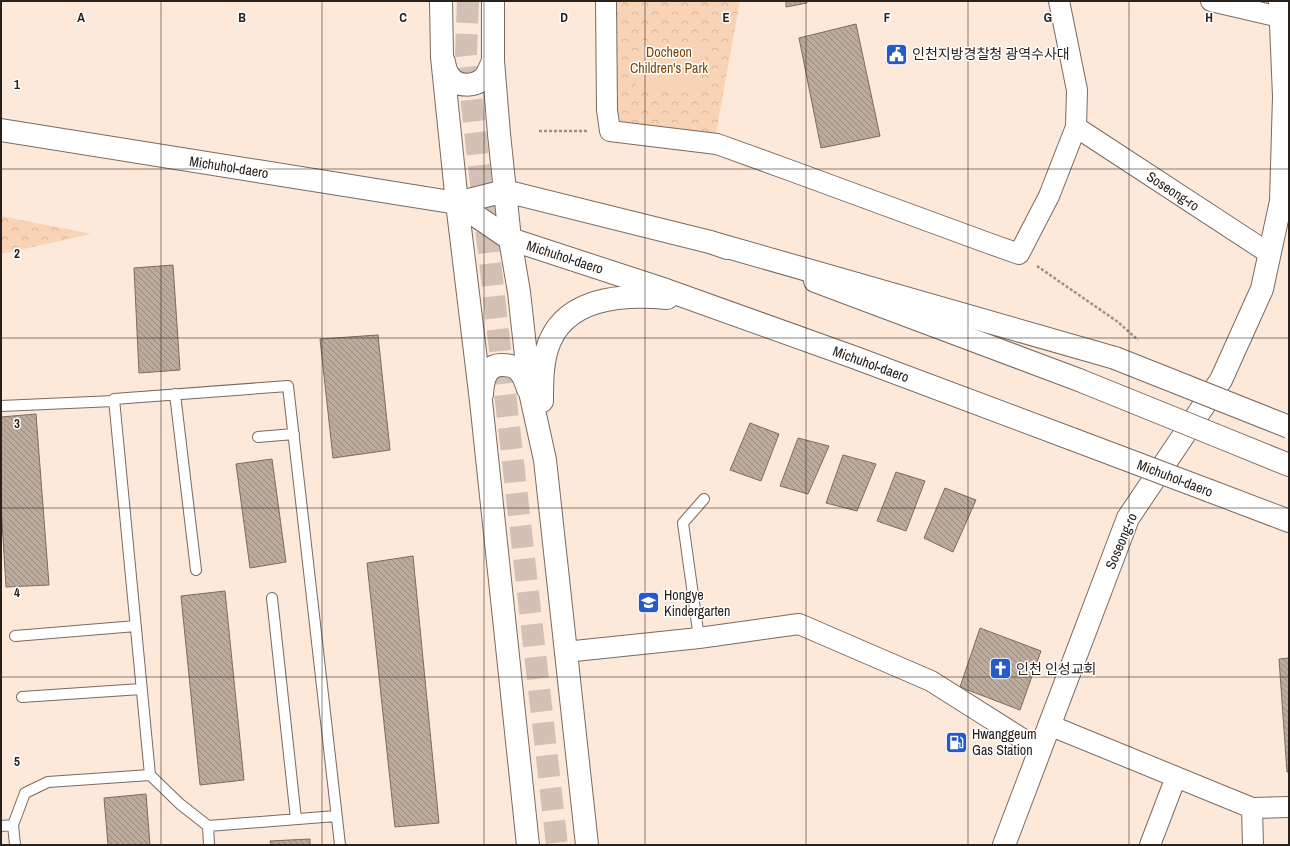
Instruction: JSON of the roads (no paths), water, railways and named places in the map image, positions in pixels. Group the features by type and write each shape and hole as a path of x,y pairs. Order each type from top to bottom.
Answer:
{"main road":[{"path":"441,1 442,57 457,203 481,401 528,845"},
{"path":"493,1 493,61 510,239 530,392 545,460"},
{"name":"Soseong-ro","path":"1004,845 1128,518 1221,380 1262,289 1281,201 1284,96 1283,15"},
{"path":"442,57 450,77 462,84 480,81 485,77 493,61"},
{"name":"Michuhol-daero","path":"1,130 457,203 505,191 710,242 1079,380 1289,465"},
{"name":"Michuhol-daero","path":"457,203 510,239 695,301 856,358 1289,521"},
{"path":"710,242 1116,358 1289,427"},
{"path":"586,845 545,460 542,412 542,374 547,348 551,339 562,324 582,307 592,303 642,296 695,301"},
{"path":"481,401 485,377 491,368 499,365 513,367 519,370 530,392"}],"street":[{"path":"606,1 607,110 610,131 716,144 1019,254 1049,196 1076,127 1077,90 1059,1"},
{"path":"1211,1 1283,15"},
{"name":"Soseong-ro","path":"1076,127 1270,254"},
{"path":"565,652 699,638 799,624 931,681 1040,750"},
{"path":"1049,725 1252,808 1289,807"},
{"path":"1150,845 1176,777"},
{"path":"1252,808 1253,845"}],"lane":[{"path":"1,406 114,401 114,399 288,386 340,845"},
{"path":"175,394 196,570"},
{"path":"114,401 150,775 180,804 208,826 336,816"},
{"path":"258,437 294,434"},
{"path":"699,638 683,523 704,499"},
{"path":"272,598 296,819"},
{"path":"15,636 136,626"},
{"path":"22,697 142,689"},
{"path":"15,845 13,825 25,793 48,782 150,775"},
{"path":"1,826 13,825"},
{"path":"208,826 209,845"}],"tunnel":[{"path":"468,1 466,53 557,845"}],"place":[{"name":"인천지방경찰청 광역수사대","path":"897,54"},
{"name":"Hongye Kindergarten","path":"649,603"},
{"name":"인천 인성교회","path":"1001,669"},
{"name":"Hwanggeum Gas Station","path":"956,742"}],"park label":[{"name":"Docheon Children's Park","path":"669,60"}]}
